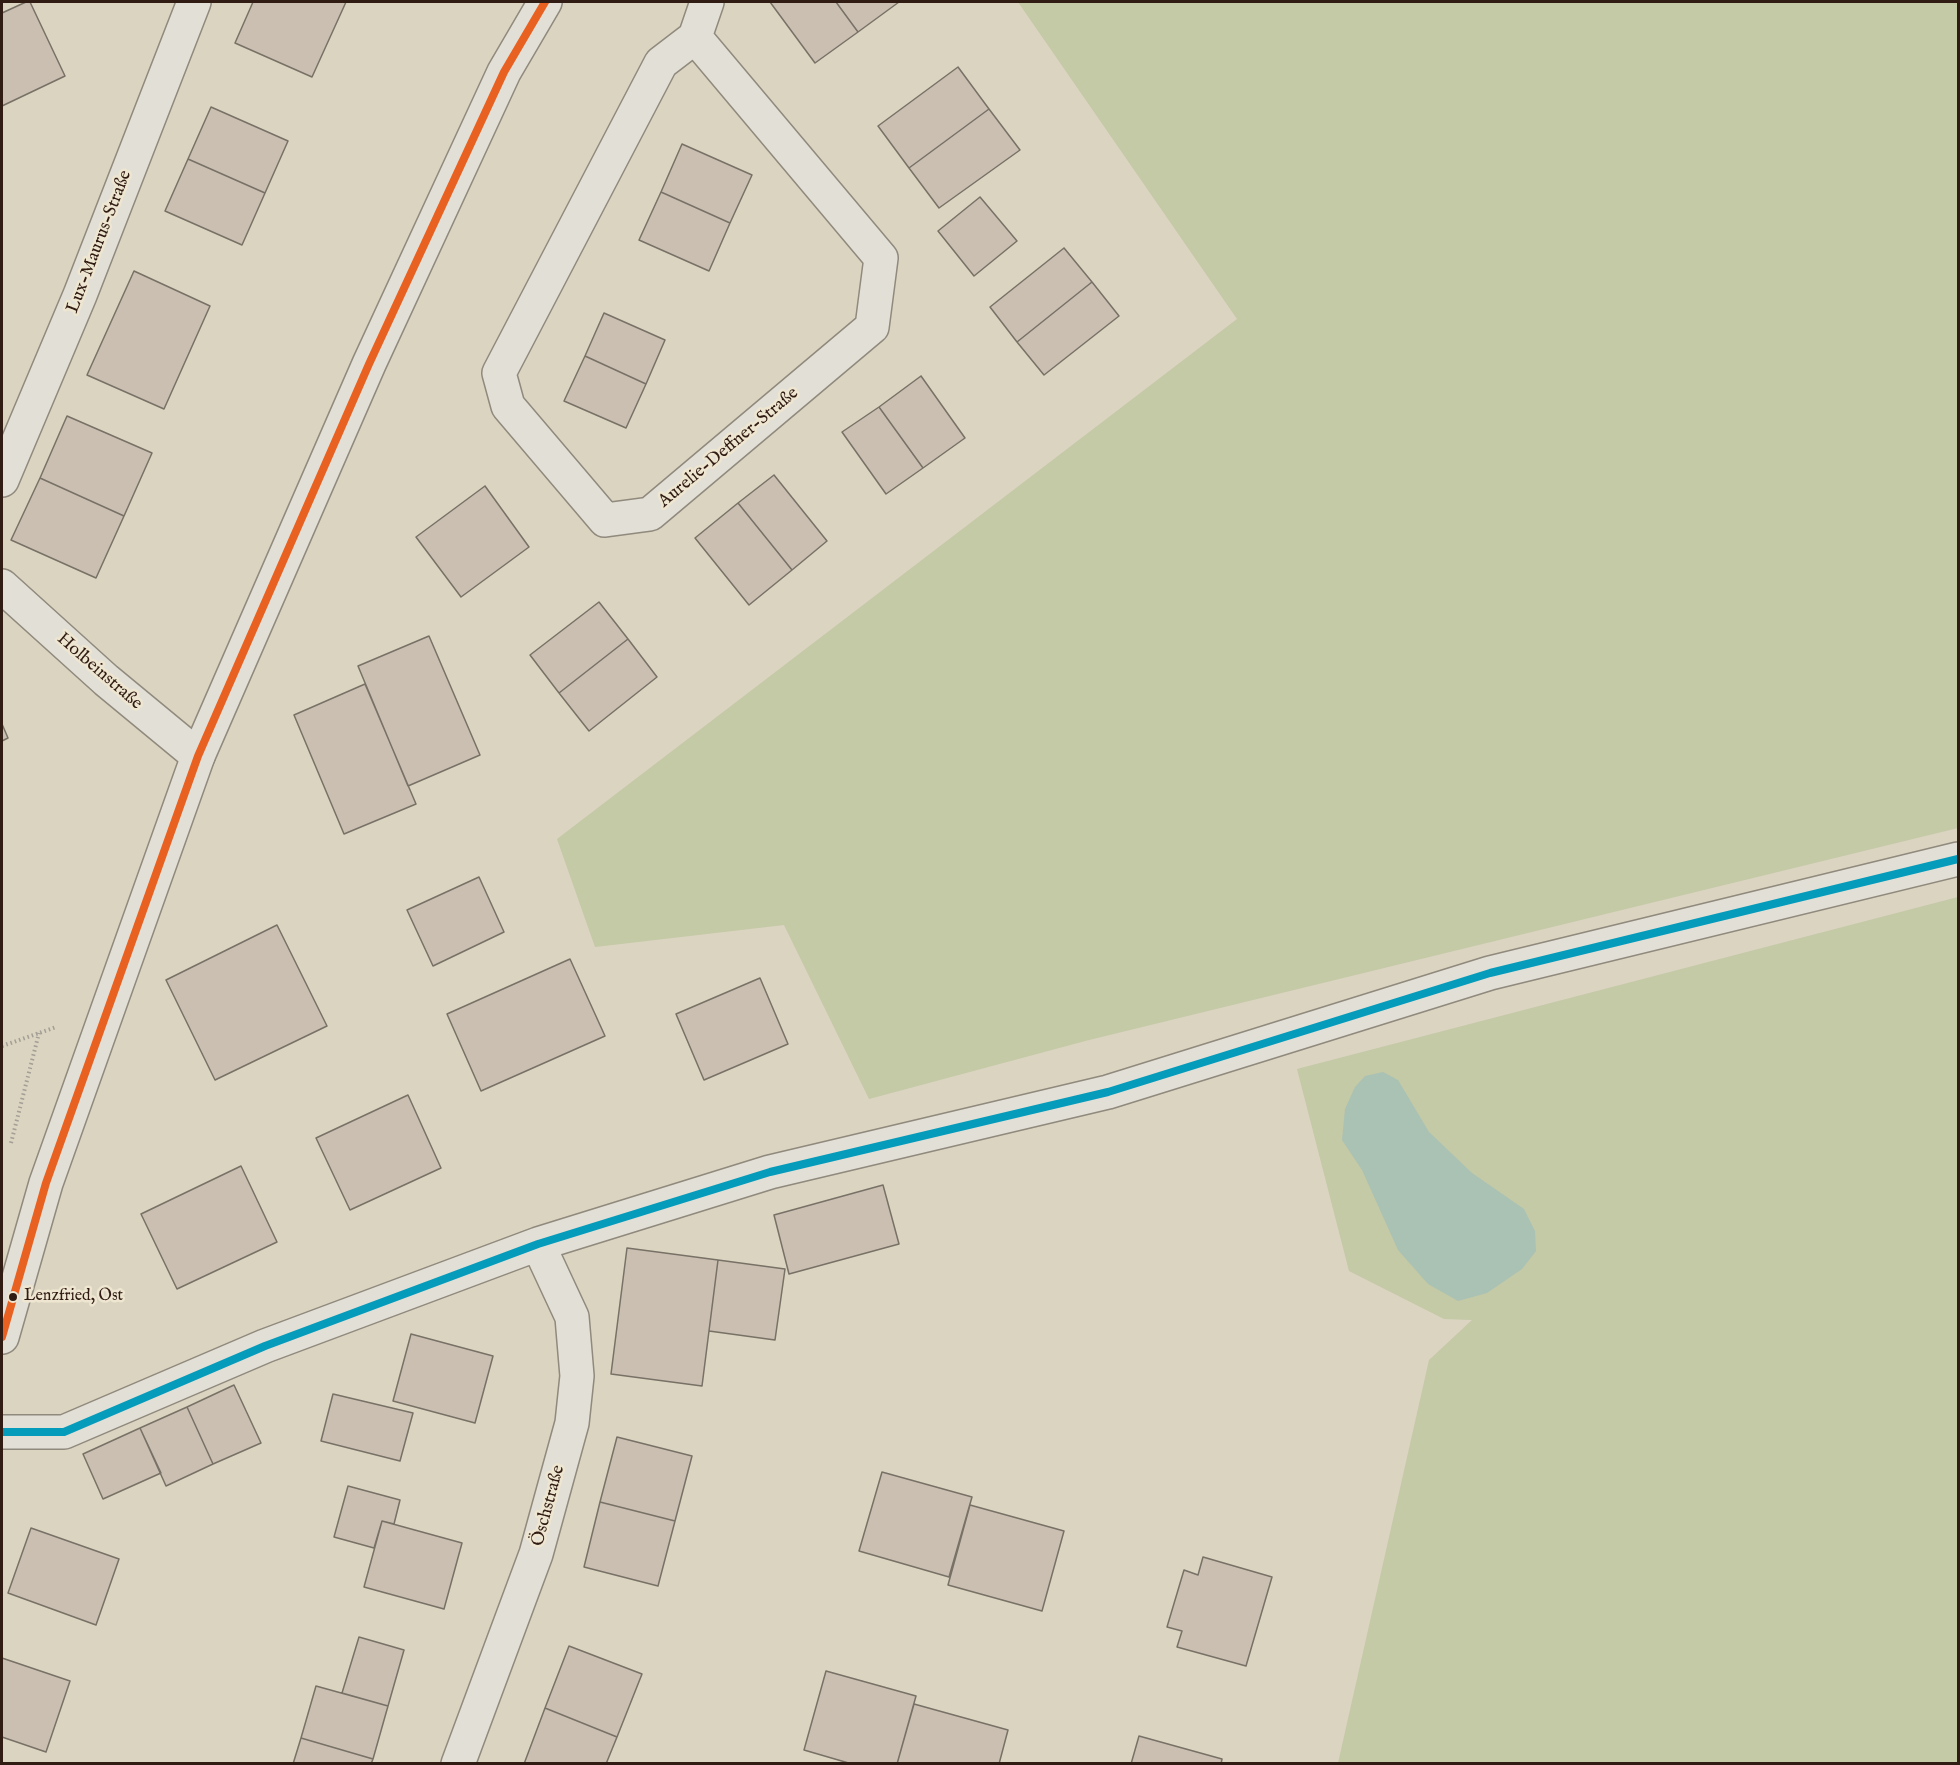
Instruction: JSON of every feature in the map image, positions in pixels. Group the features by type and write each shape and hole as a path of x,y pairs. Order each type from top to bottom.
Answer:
{"street":[{"name":"Lux-Maurus-Straße","path":"2,480 80,295 194,2"},
{"path":"2,1336 46,1183 198,756 374,353 504,72 545,2"},
{"path":"695,37 707,2"},
{"name":"Aurelie-Deffner-Straße","path":"695,37 881,258 872,327 650,514 604,520 508,406 499,373 660,63 695,37"},
{"name":"Holbeinstraße","path":"2,586 106,680 198,756"},
{"path":"2,1432 64,1432 265,1346 538,1244 770,1172 1108,1092 1490,973 1959,859"},
{"name":"Öschstraße","path":"458,1764 536,1554 572,1424 577,1376 572,1317 538,1244"}],"path":[{"path":"10,1147 39,1033"}],"shaded area":[{"path":"1018,2 1958,2 1958,828 1089,1040 869,1099 784,925 595,947 557,839 1237,319"},
{"path":"1958,897 1958,1763 1338,1763 1429,1360 1472,1320 1444,1319 1349,1271 1297,1069"},
{"path":"1383,1072 1398,1080 1429,1132 1472,1173 1524,1209 1535,1231 1536,1251 1522,1269 1487,1293 1458,1301 1428,1284 1398,1250 1362,1170 1342,1140 1345,1109 1355,1087 1365,1076"}],"building":[{"path":"30,2 65,76 2,106 2,13"},
{"path":"253,2 346,2 312,77 235,43"},
{"path":"770,2 836,2 858,32 815,63"},
{"path":"836,2 899,2 858,32"},
{"path":"958,67 989,109 909,168 878,126"},
{"path":"211,107 288,141 265,193 188,159"},
{"path":"989,109 1020,150 939,208 909,168"},
{"path":"682,144 752,175 730,223 661,192"},
{"path":"188,159 265,193 242,245 165,211"},
{"path":"661,192 730,223 709,271 639,240"},
{"path":"980,197 1017,241 974,276 938,231"},
{"path":"1064,248 1092,282 1017,342 990,307"},
{"path":"134,271 210,306 164,409 87,375"},
{"path":"1092,282 1119,316 1044,375 1017,342"},
{"path":"604,313 665,340 646,384 585,356"},
{"path":"585,356 646,384 626,428 564,401"},
{"path":"921,376 965,438 923,468 879,407"},
{"path":"879,407 923,468 886,494 842,432"},
{"path":"67,416 152,453 124,516 40,478"},
{"path":"774,475 827,541 792,570 738,503"},
{"path":"40,478 124,516 96,578 11,540"},
{"path":"485,486 529,547 461,597 416,537"},
{"path":"738,503 792,570 749,605 695,538"},
{"path":"599,602 628,639 559,693 530,655"},
{"path":"429,636 480,755 408,786 358,666"},
{"path":"628,639 657,677 589,731 559,693"},
{"path":"365,684 416,804 344,834 294,715"},
{"path":"2,724 8,738 2,741"},
{"path":"479,877 504,932 433,966 407,910"},
{"path":"277,925 327,1026 215,1080 166,980"},
{"path":"570,959 605,1036 481,1091 447,1014"},
{"path":"760,978 788,1044 704,1080 676,1014"},
{"path":"408,1095 441,1168 350,1210 316,1138"},
{"path":"241,1166 277,1242 177,1289 141,1214"},
{"path":"883,1185 899,1244 789,1274 774,1215"},
{"path":"627,1248 718,1260 702,1386 611,1374"},
{"path":"718,1260 785,1269 775,1340 709,1331"},
{"path":"411,1334 493,1356 475,1423 393,1401"},
{"path":"234,1385 261,1443 213,1464 187,1407"},
{"path":"333,1394 413,1413 400,1461 321,1441"},
{"path":"187,1407 213,1464 166,1486 140,1428"},
{"path":"140,1428 161,1473 103,1499 83,1454"},
{"path":"617,1437 692,1456 675,1521 600,1502"},
{"path":"882,1472 972,1497 949,1577 859,1551"},
{"path":"348,1486 400,1500 394,1524 382,1521 374,1548 334,1537"},
{"path":"600,1502 675,1521 658,1586 584,1567"},
{"path":"970,1505 1064,1531 1042,1611 948,1585"},
{"path":"382,1521 462,1543 444,1609 364,1587"},
{"path":"31,1528 119,1559 96,1625 8,1593"},
{"path":"1203,1557 1272,1577 1246,1666 1177,1647 1182,1631 1167,1627 1184,1570 1198,1575"},
{"path":"359,1637 404,1650 388,1706 342,1693"},
{"path":"569,1646 642,1674 617,1737 545,1708"},
{"path":"2,1658 70,1681 46,1752 2,1737"},
{"path":"826,1671 916,1696 897,1764 852,1764 804,1750"},
{"path":"316,1686 388,1706 373,1759 301,1738"},
{"path":"914,1704 1008,1730 999,1764 897,1764"},
{"path":"545,1708 617,1737 606,1764 524,1764"},
{"path":"1139,1736 1222,1759 1221,1764 1131,1764"},
{"path":"301,1738 373,1759 371,1764 293,1764"}],"transit line":[{"path":"2,1337 46,1183 198,756 369,364 504,72 545,2"},
{"path":"2,1432 64,1432 265,1346 538,1244 770,1172 1108,1092 1490,973 1958,859"}],"place":[{"name":"Lenzfried, Ost","path":"13,1297"}]}
